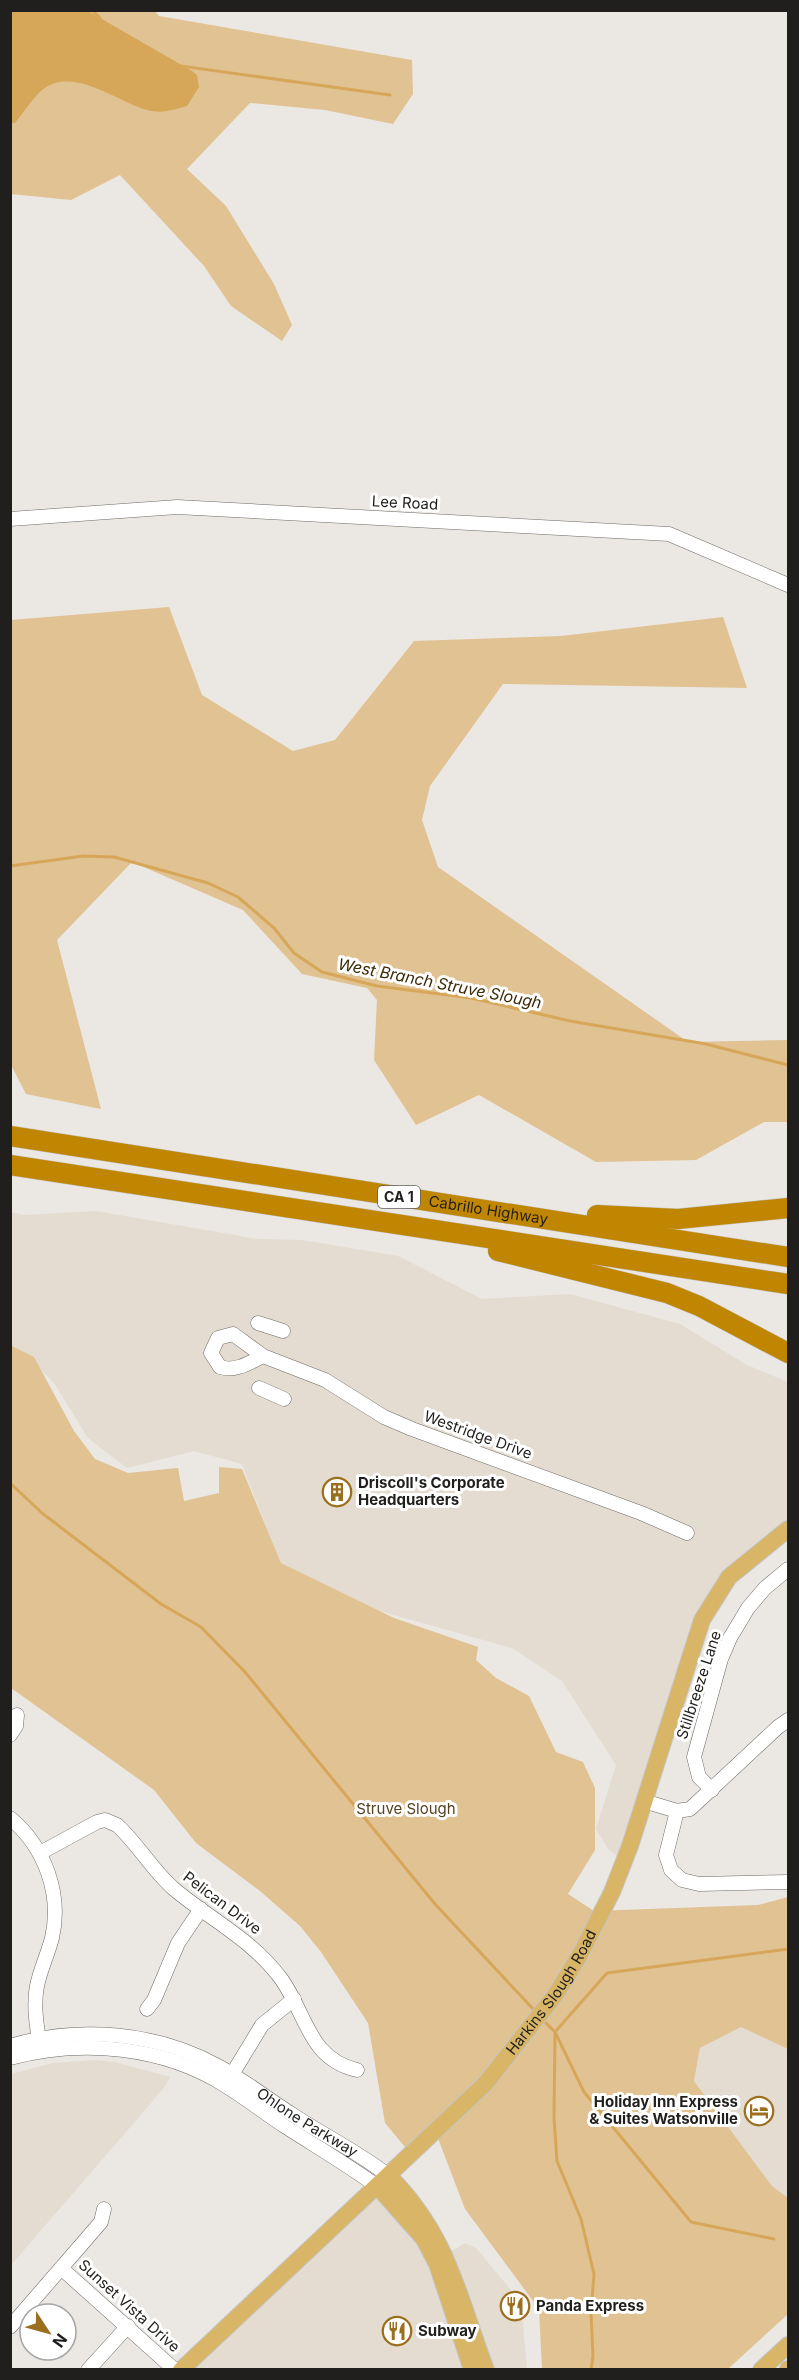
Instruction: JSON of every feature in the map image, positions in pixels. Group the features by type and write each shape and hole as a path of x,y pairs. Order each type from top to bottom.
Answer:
{"highway":[{"name":"Cabrillo Highway","path":"10,1136 789,1257"},
{"name":"Cabrillo Highway","path":"10,1165 789,1284"},
{"path":"436,1202 495,1203 594,1215 664,1219 789,1208"},
{"path":"394,1223 667,1293 699,1306 785,1352"}],"main road":[{"name":"Harkins Slough Road","path":"181,2370 485,2084 517,2047 556,1994 581,1953 612,1892 702,1620 729,1577 789,1529"},
{"name":"Ohlone Parkway","path":"383,2181 424,2240 437,2264 472,2370"},
{"name":"Ohlone Parkway","path":"383,2181 405,2192 432,2230 448,2258 486,2370"},
{"path":"761,2370 789,2345"}],"street":[{"name":"Lee Road","path":"10,519 177,507 669,534 789,585"},
{"path":"258,1323 283,1331"},
{"name":"Westridge Drive","path":"263,1356 325,1380 384,1417 412,1429 687,1533"},
{"path":"259,1388 284,1399"},
{"name":"Stillbreeze Lane","path":"712,1790 699,1777 694,1757 721,1659 730,1638 748,1608 765,1588 789,1569"},
{"path":"10,1735 16,1726 17,1715"},
{"path":"644,1801 676,1811 694,1807 778,1726 789,1720"},
{"path":"676,1811 666,1855 671,1869 682,1880 699,1884 789,1882"},
{"path":"10,1818 40,1853 49,1877 54,1910 52,1939 37,1985 40,2045"},
{"name":"Pelican Drive","path":"40,1853 97,1822 110,1821 120,1828 168,1884 261,1954 294,1999 313,2038 325,2054 338,2066 357,2070"},
{"path":"147,2009 154,2000 178,1943 201,1909"},
{"path":"229,2080 262,2025 294,1999"},
{"name":"Ohlone Parkway","path":"10,2046 40,2045 95,2034 142,2039 197,2055 229,2080 383,2181"},
{"name":"Ohlone Parkway","path":"10,2058 40,2045"},
{"path":"10,2327 101,2222 104,2209"},
{"name":"Sunset Vista Drive","path":"61,2268 175,2370"},
{"path":"88,2370 128,2326"}],"shaded area":[{"path":"13,11 88,11 192,71 197,75 199,87 187,106 157,112 135,106 81,83 67,81 54,83 42,90 15,123 11,123 10,16"},
{"path":"96,1211 258,1239 303,1240 398,1256 482,1299 570,1294 680,1324 747,1365 788,1382 788,1520 739,1558 698,1624 618,1857 608,1849 596,1829 616,1765 562,1681 512,1648 365,1607 280,1562 242,1464 194,1451 127,1468 88,1438 54,1383 28,1356 11,1348 10,1212 25,1215"},
{"path":"751,2022 788,2028 788,2198 772,2186 694,2081 700,2048"},
{"path":"95,2060 115,2062 170,2077 164,2088 11,2265 11,2074 53,2063"},
{"path":"378,2187 423,2238 472,2370 181,2370"},
{"path":"465,2243 476,2248 521,2302 527,2369 492,2369 450,2252"}],"green space":[{"path":"10,11 155,11 159,16 412,60 413,94 393,124 325,110 250,103 187,169 226,206 274,284 292,325 282,341 231,306 204,266 120,175 71,200 11,194"},
{"name":"West Branch Struve Slough","path":"169,607 202,695 293,751 335,740 414,641 561,636 723,617 747,688 503,684 430,786 422,820 438,867 688,1042 788,1040 788,1122 764,1122 696,1160 596,1162 479,1095 416,1125 374,1060 377,1000 367,988 302,974 243,910 132,862 57,940 101,1109 26,1094 10,1063 11,620"},
{"name":"Struve Slough","path":"10,1345 34,1357 74,1431 95,1459 128,1473 178,1468 184,1501 219,1493 219,1467 242,1469 281,1563 394,1618 478,1647 476,1660 496,1678 529,1696 556,1752 583,1762 595,1788 595,1850 568,1894 594,1911 758,1905 788,1897 788,2049 741,2027 700,2048 694,2081 772,2186 788,2198 788,2314 728,2369 542,2369 539,2309 465,2209 434,2128 410,2153 385,2123 368,2023 321,1952 300,1926 260,1891 196,1843 154,1790 11,1688"}],"waterway":[{"path":"92,10 100,18"},
{"path":"181,66 390,95"},
{"name":"West Branch Struve Slough","path":"10,866 83,856 114,857 208,883 238,897 274,928 294,953 322,972 377,986 471,998 570,1021 706,1044 788,1065"},
{"name":"Struve Slough","path":"10,1483 42,1513 161,1604 201,1627 245,1672 435,1904 535,2011"},
{"path":"774,2239 691,2222 584,2092 555,2032 607,1973 788,1949"},
{"name":"Struve Slough","path":"543,2020 555,2032 554,2118 557,2161 581,2219 594,2274 591,2370"}],"place":[{"name":"Driscoll's Corporate Headquarters","path":"337,1492"},
{"name":"Holiday Inn Express & Suites Watsonville","path":"759,2111"},
{"name":"Panda Express","path":"515,2306"},
{"name":"Subway","path":"397,2331"}]}
